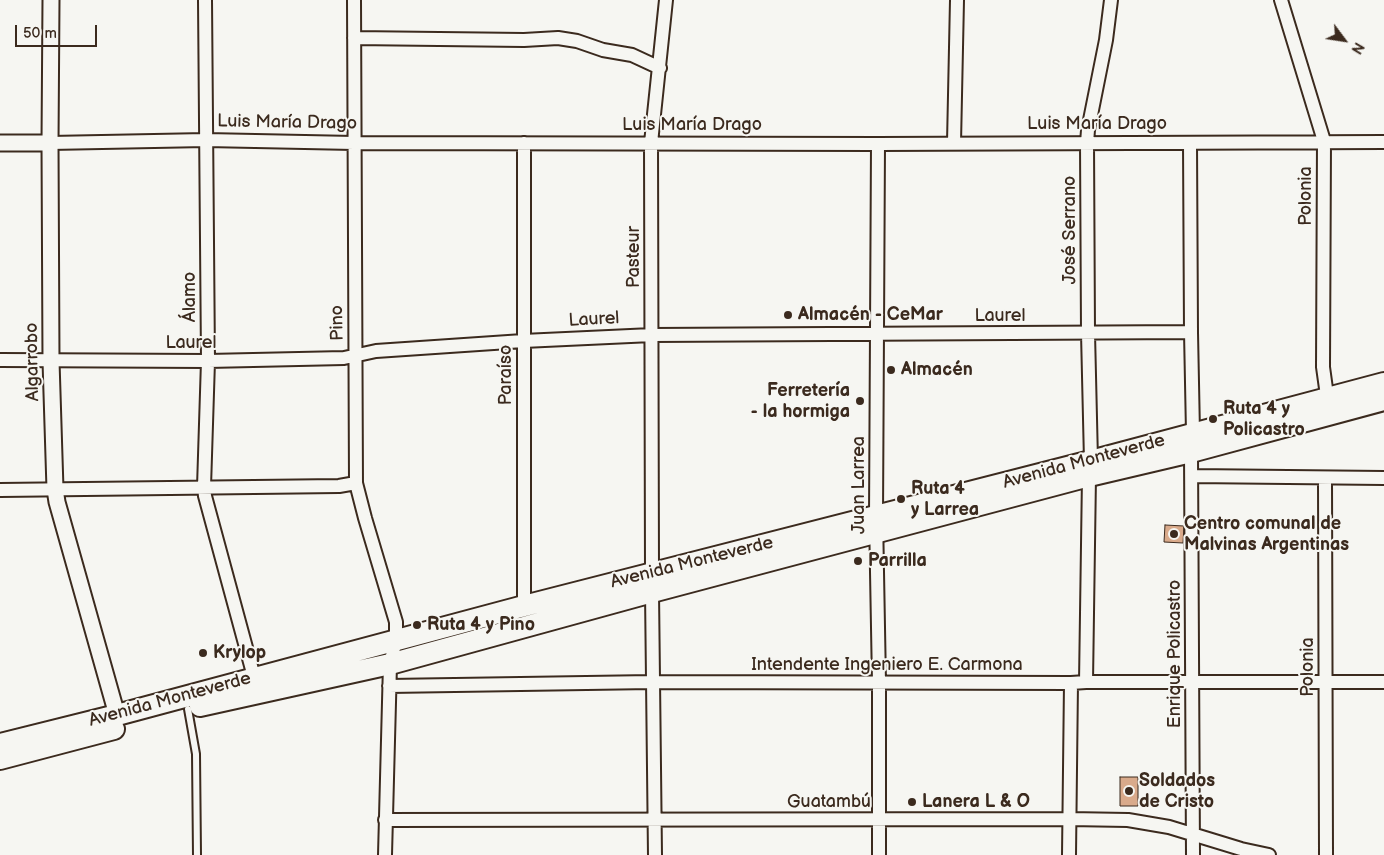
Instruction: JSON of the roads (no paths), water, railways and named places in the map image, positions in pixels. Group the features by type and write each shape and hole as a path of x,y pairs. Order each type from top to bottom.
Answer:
{"main road":[{"name":"Avenida Monteverde","path":"0,759 229,699 390,664 652,583 1329,406 1384,383"},
{"name":"Avenida Monteverde","path":"1329,406 1384,400"},
{"name":"Avenida Monteverde","path":"0,744 117,715 524,606 652,583"}],"street":[{"name":"Algarrobo","path":"51,0 51,361 55,489 117,715"},
{"name":"Álamo","path":"205,0 208,361 204,486 205,496 254,677"},
{"name":"Pino","path":"354,0 356,483 364,518 396,622 396,640 390,664"},
{"name":"Pasteur","path":"655,855 652,682 651,143 666,0"},
{"path":"954,143 957,0"},
{"name":"José Serrano","path":"1086,682 1090,468 1087,143 1106,40 1111,0"},
{"name":"Polonia","path":"1281,0 1324,141 1323,367 1329,406"},
{"path":"354,38 524,40 558,38 577,41 603,50 632,55 660,68"},
{"name":"Luis María Drago","path":"0,143 206,140 354,143 878,144 1384,142"},
{"name":"Paraíso","path":"524,143 524,606"},
{"name":"Enrique Policastro","path":"1190,143 1193,855"},
{"name":"Juan Larrea","path":"878,144 876,524 880,855"},
{"name":"Laurel","path":"0,360 208,361 344,358 376,352 523,341 652,335 1190,332"},
{"path":"1192,476 1384,478"},
{"name":"Polonia","path":"1325,478 1326,855"},
{"path":"0,490 204,486 340,486 356,483"},
{"path":"385,855 390,664"},
{"name":"Intendente Ingeniero E. Carmona","path":"389,686 652,682 1384,682"},
{"path":"1069,855 1070,683"},
{"name":"Guatambú","path":"385,820 1128,820 1193,833 1241,849 1269,855"}],"lane":[{"path":"188,710 196,754 197,855"}],"place":[{"name":"Almacén - CeMar","path":"788,315"},
{"name":"Almacén","path":"891,370"},
{"name":"Ferretería - la hormiga","path":"860,401"},
{"name":"Ruta 4 y Policastro","path":"1213,419"},
{"name":"Ruta 4 y Larrea","path":"901,499"},
{"name":"Centro comunal de Malvinas Argentinas","path":"1174,534"},
{"name":"Parrilla","path":"858,561"},
{"name":"Ruta 4 y Pino","path":"417,625"},
{"name":"Krylop","path":"203,653"},
{"name":"Soldados de Cristo","path":"1129,791"},
{"name":"Lanera L & O","path":"912,802"}]}
